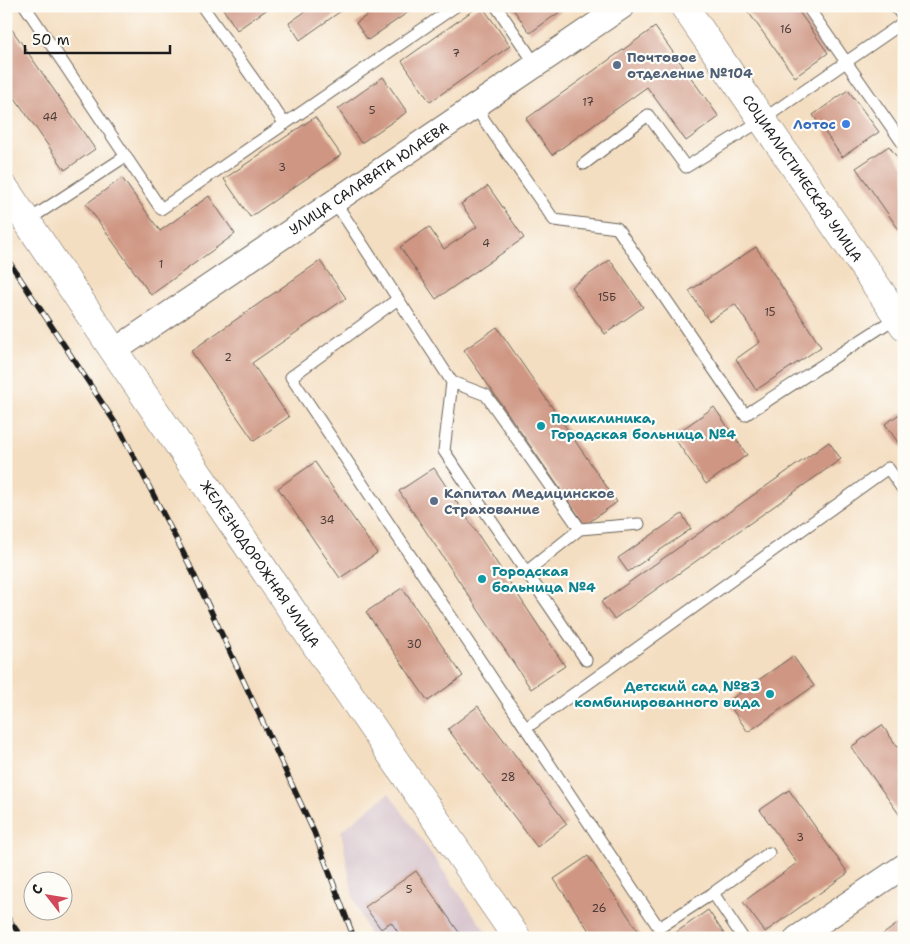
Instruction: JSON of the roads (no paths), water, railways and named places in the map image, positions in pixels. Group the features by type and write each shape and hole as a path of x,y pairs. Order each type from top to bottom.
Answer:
{"main road":[{"name":"СОЦИАЛИСТИЧЕСКАЯ УЛИЦА","path":"684,6 900,321"},
{"name":"ЖЕЛЕЗНОДОРОЖНАЯ УЛИЦА","path":"6,190 114,351 517,938"}],"street":[{"name":"УЛИЦА САЛАВАТА ЮЛАЕВА","path":"114,351 623,6"},
{"path":"805,935 904,866"}],"lane":[{"path":"25,6 161,209 456,6"},
{"path":"202,6 285,124"},
{"path":"496,6 536,65"},
{"path":"807,6 904,145"},
{"path":"895,6 904,18"},
{"path":"584,164 648,115 686,167 762,120 904,22"},
{"path":"475,107 554,220 617,228 745,415 900,321"},
{"path":"27,220 126,156"},
{"path":"334,202 452,382 486,394 580,529"},
{"path":"398,299 291,377 659,928 769,853"},
{"path":"452,382 444,451 586,660"},
{"path":"526,728 888,468 904,491"},
{"path":"526,572 580,529 639,524"},
{"path":"713,892 743,938"}],"railway":[{"path":"6,257 120,430 189,564 314,832 354,938"},
{"path":"6,915 22,938"}],"place":[{"name":"Почтовое отделение №104","path":"617,65"},
{"name":"Лотос","path":"846,124"},
{"name":"Поликлиника, Городская больница №4","path":"541,426"},
{"name":"Капитал Медицинское Страхование","path":"434,501"},
{"name":"Городская больница №4","path":"482,579"},
{"name":"Детский сад №83 комбинированного вида","path":"770,694"}]}
